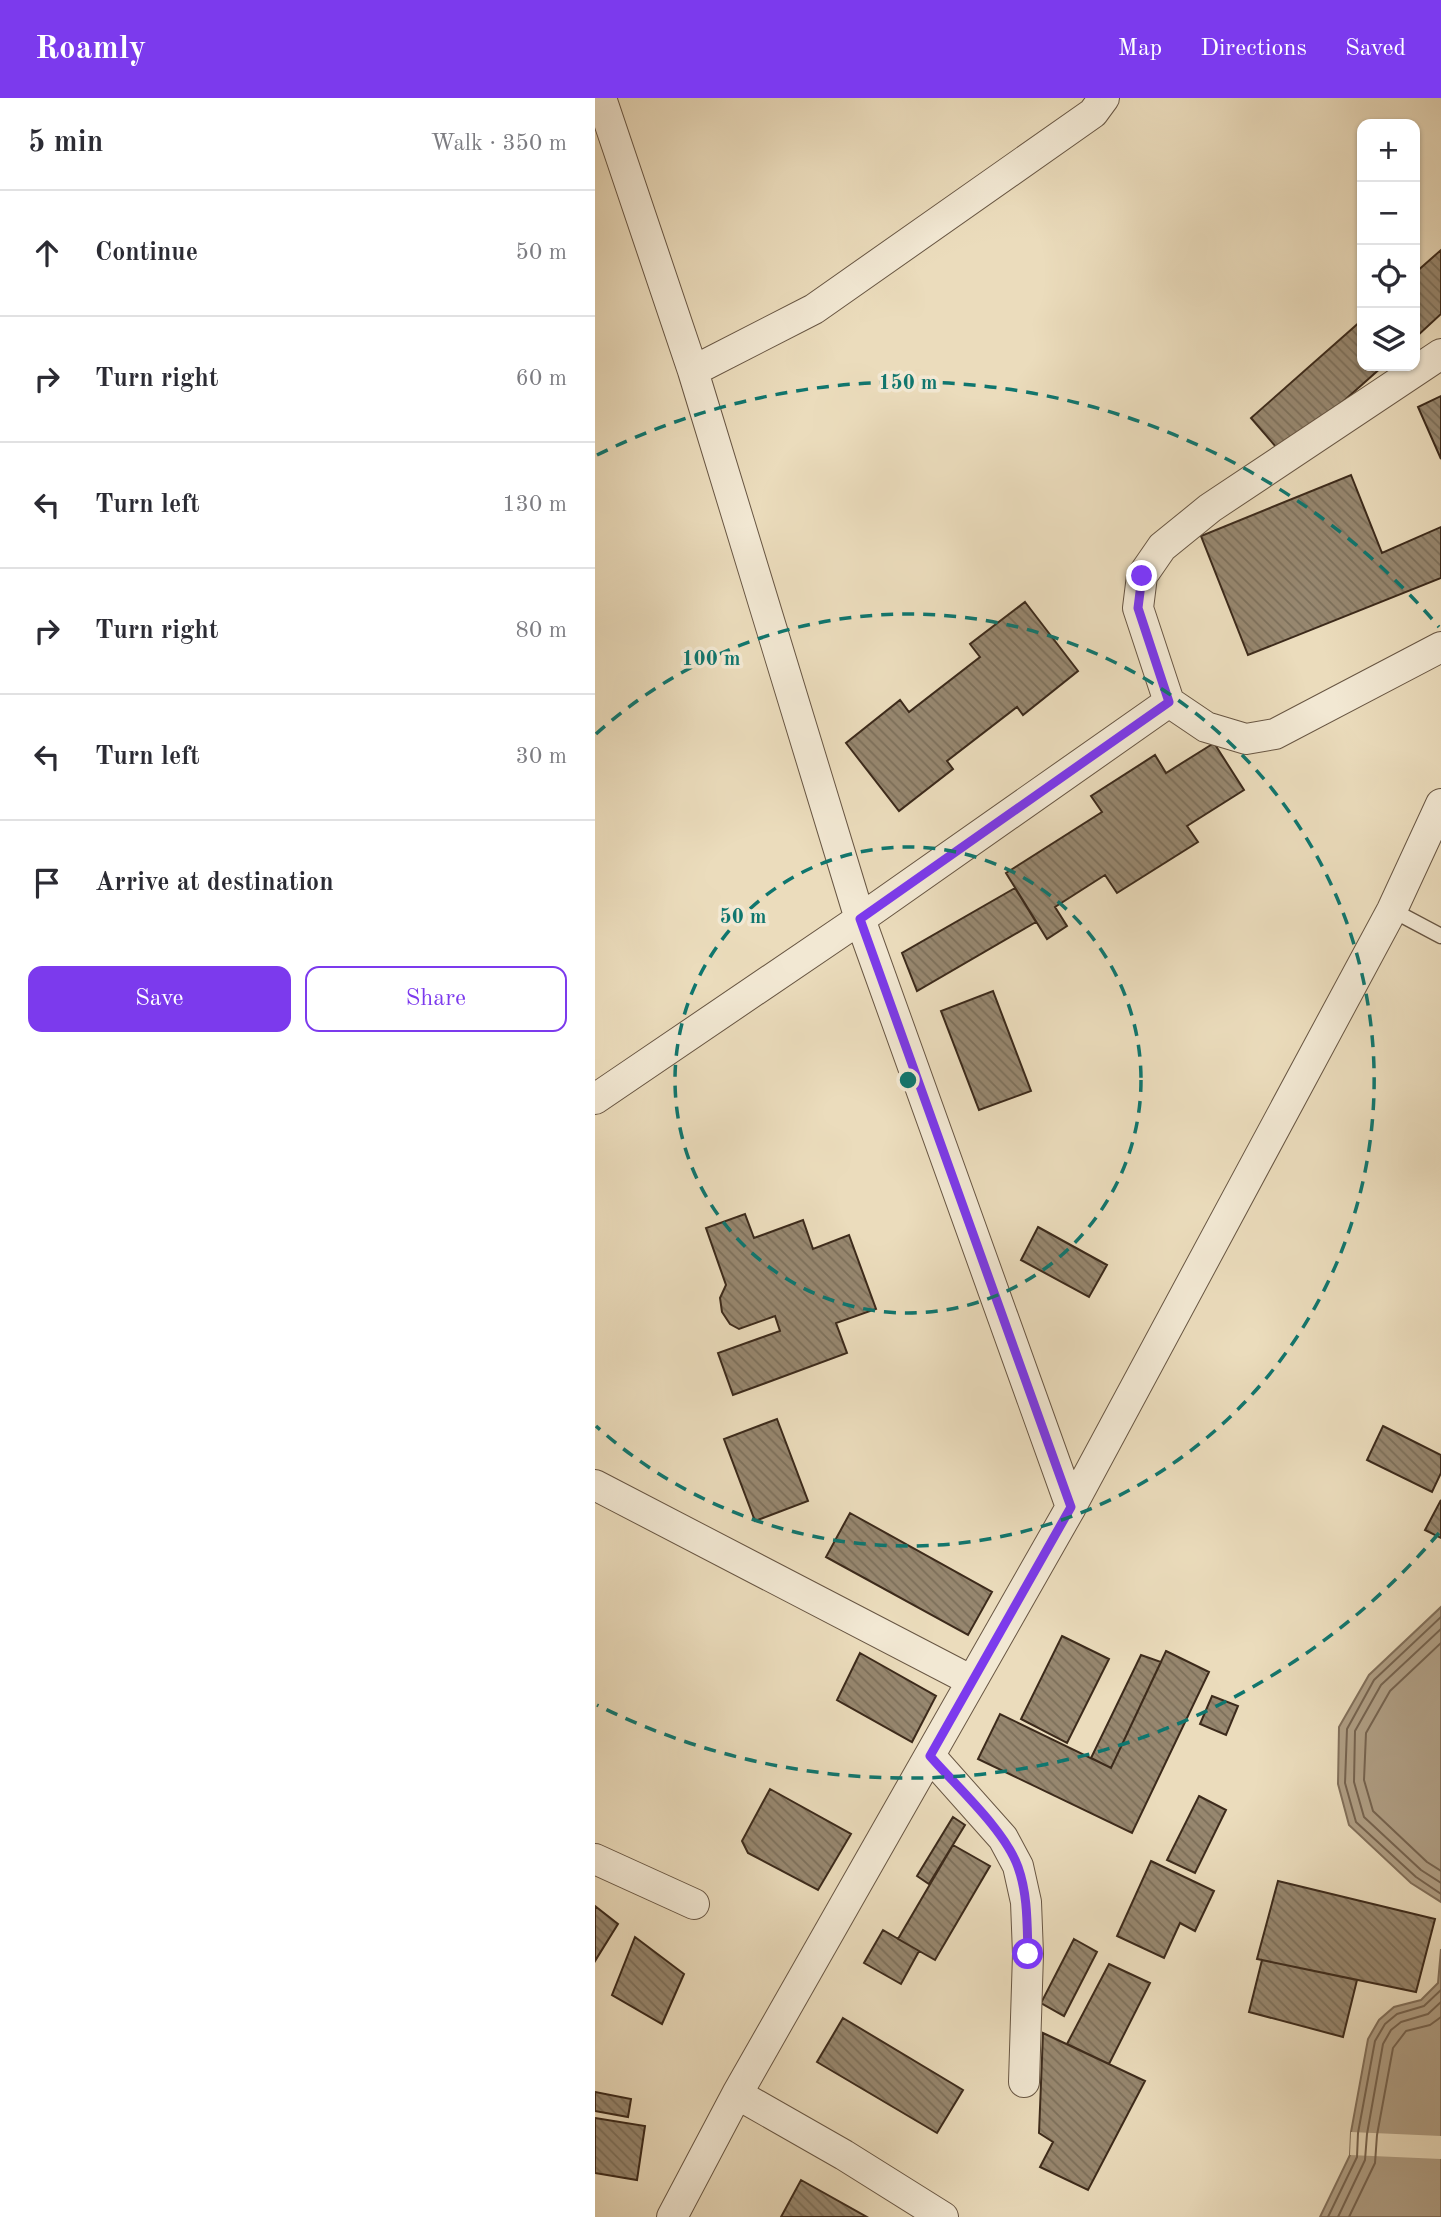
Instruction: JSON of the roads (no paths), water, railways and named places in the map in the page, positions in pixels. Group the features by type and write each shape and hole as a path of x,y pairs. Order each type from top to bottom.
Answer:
{"street":[{"path":"601,98 693,372 860,919 1071,1507"},
{"path":"693,372 814,309 1093,113 1104,98"},
{"path":"1439,658 1275,734 1246,738 1206,727 1169,702 1138,608 1142,576 1162,547 1210,508 1441,354"},
{"path":"595,1100 860,919 1169,702"},
{"path":"671,2217 737,2094 1071,1507 1392,910 1441,804"},
{"path":"595,1485 972,1681"},
{"path":"930,1756 1003,1838 1018,1866 1026,1902 1028,1954 1024,2082"},
{"path":"595,1859 694,1904"},
{"path":"737,2094 844,2155 943,2217"}],"lane":[{"path":"1392,910 1441,936"}],"water":[{"path":"1441,1607 1441,1902 1411,1883 1349,1825 1338,1784 1339,1727 1369,1675"},
{"path":"1441,1949 1441,2217 1320,2217 1350,2155 1351,2132 1368,2039 1379,2020 1394,2007 1421,2000 1438,1983"}]}
